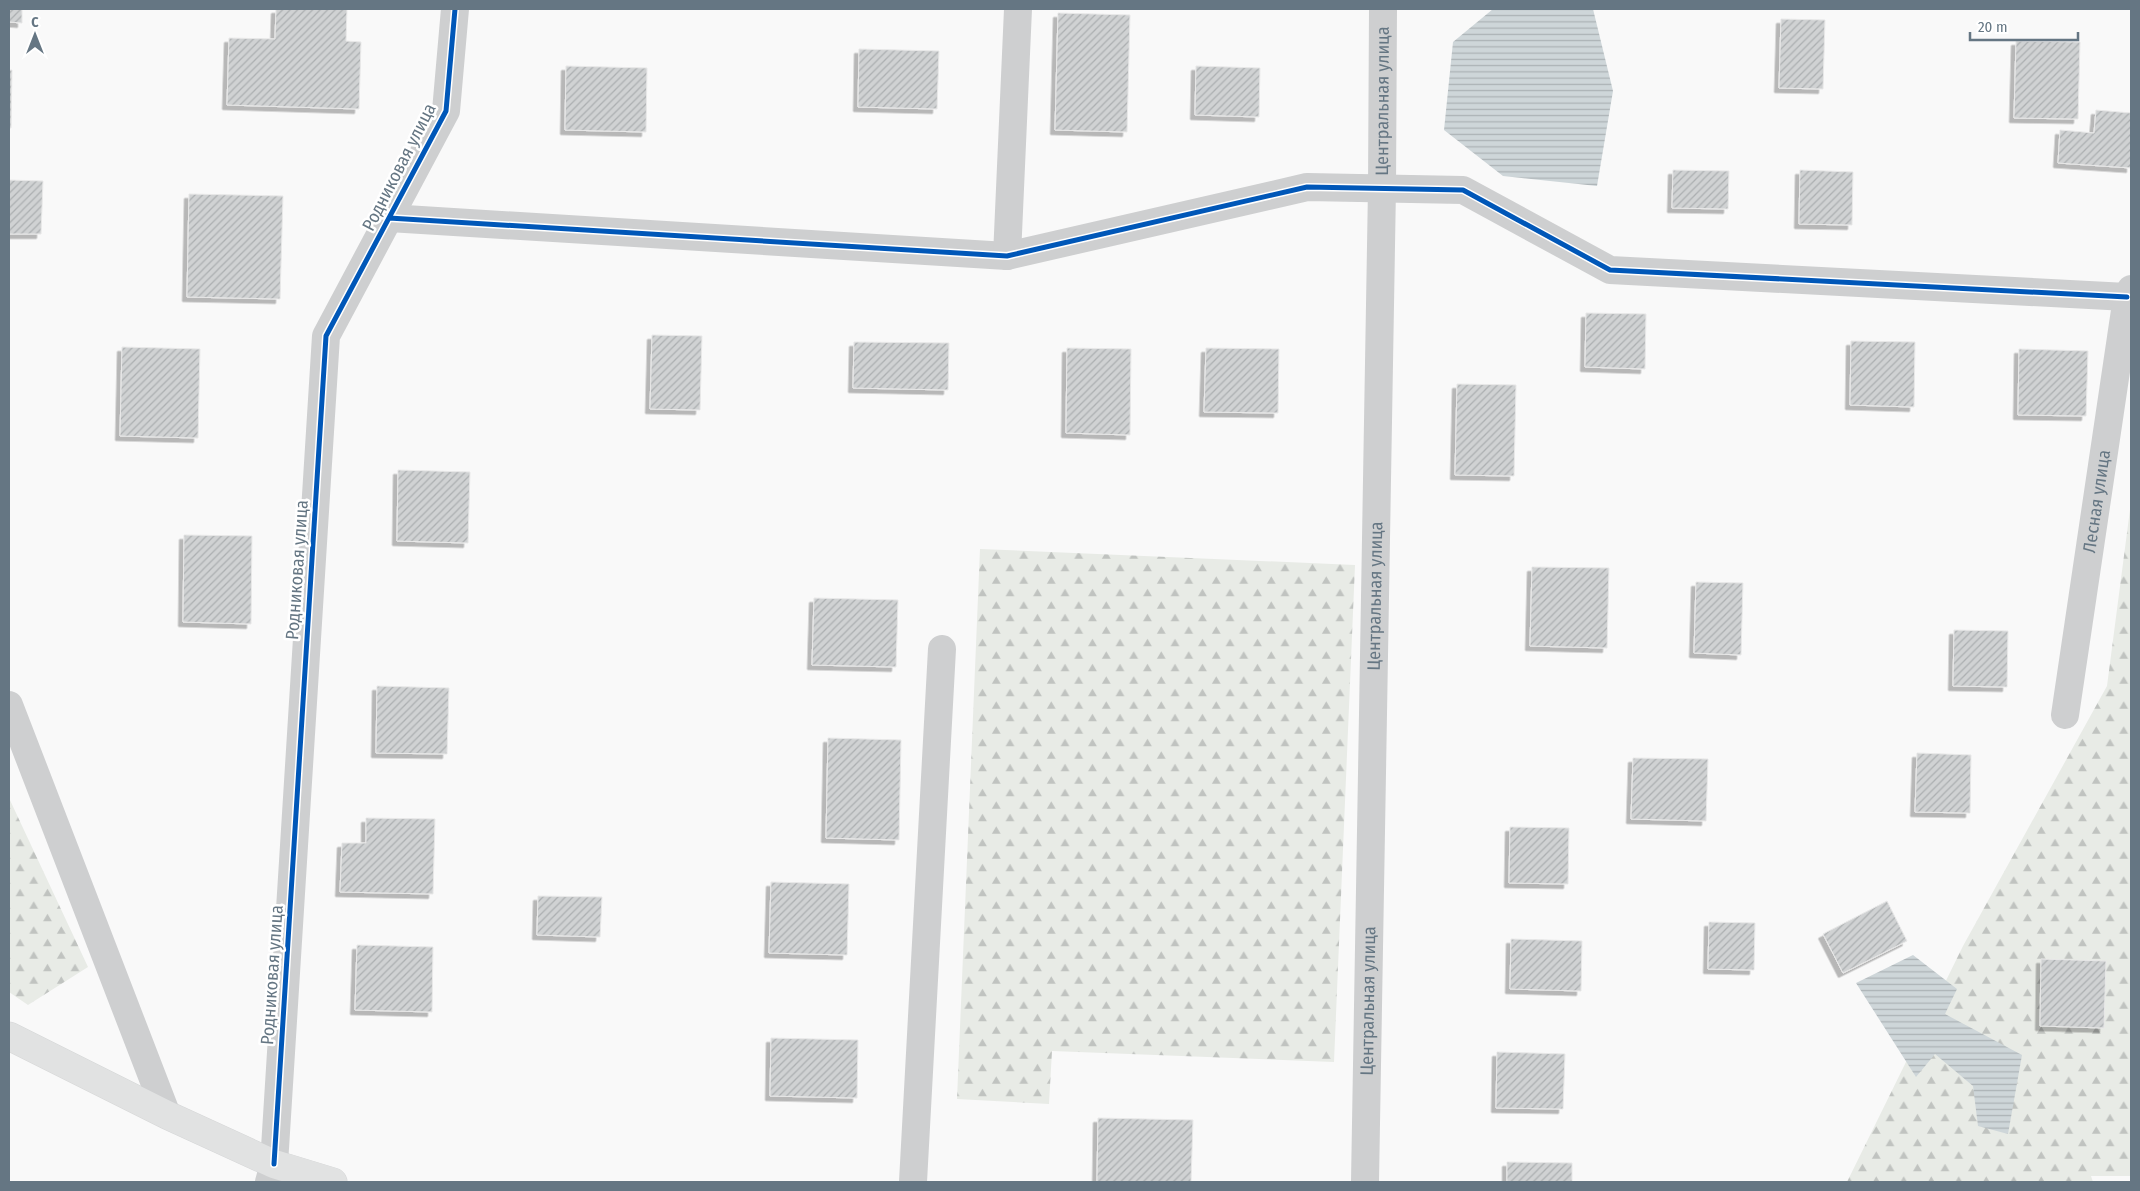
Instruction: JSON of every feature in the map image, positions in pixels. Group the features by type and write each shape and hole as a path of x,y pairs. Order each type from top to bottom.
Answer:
{"main road":[{"path":"9,1036 166,1115 272,1173 333,1182"}],"street":[{"name":"Родниковая улица","path":"272,1173 326,336 446,110 456,9"},
{"path":"1007,256 1018,9"},
{"name":"Центральная улица","path":"1365,1182 1382,188 1383,9"},
{"path":"389,218 1007,256 1307,186 1463,190 1610,270 2129,293"},
{"name":"Лесная улица","path":"2065,715 2129,293"},
{"path":"913,1182 942,649"},
{"path":"9,705 166,1115"}],"green space":[{"path":"2131,502 2131,1176 2091,1176 2093,1182 1847,1182 1963,946 2107,686"},
{"path":"980,549 1355,565 1334,1062 1052,1051 1049,1104 957,1099"},
{"path":"9,798 88,967 28,1005 9,992"}],"shaded area":[{"path":"1493,9 1593,9 1613,91 1597,186 1503,176 1444,130 1453,42"},
{"path":"1913,955 1957,989 1945,1014 2022,1055 2008,1134 1978,1126 1973,1086 1935,1054 1916,1077 1856,983"}],"building":[{"path":"9,9 22,9 22,23 9,22"},
{"path":"276,9 347,9 346,41 361,42 359,109 227,105 229,38 275,39"},
{"path":"1058,13 1130,15 1127,132 1055,130"},
{"path":"1781,19 1825,20 1823,89 1779,88"},
{"path":"2016,41 2080,42 2078,119 2014,118"},
{"path":"859,49 939,51 937,109 858,107"},
{"path":"566,66 647,68 646,132 565,130"},
{"path":"1196,66 1260,68 1259,117 1195,115"},
{"path":"9,70 12,70 11,128 9,128"},
{"path":"2096,110 2131,113 2131,168 2058,163 2060,130 2094,133"},
{"path":"1673,170 1729,171 1728,209 1672,208"},
{"path":"1800,170 1853,172 1852,225 1799,224"},
{"path":"9,180 43,181 41,234 9,234"},
{"path":"189,194 283,196 280,299 187,297"},
{"path":"1586,313 1646,314 1645,369 1585,367"},
{"path":"652,335 702,336 700,410 650,409"},
{"path":"1851,341 1915,342 1914,407 1850,405"},
{"path":"854,342 949,343 948,390 853,388"},
{"path":"122,347 200,349 198,438 120,436"},
{"path":"1067,348 1131,349 1130,435 1066,433"},
{"path":"1206,348 1279,349 1278,413 1204,412"},
{"path":"2019,349 2088,351 2086,416 2018,415"},
{"path":"1457,384 1516,385 1514,476 1455,475"},
{"path":"398,470 470,472 468,543 397,541"},
{"path":"184,535 252,536 251,624 183,622"},
{"path":"1532,567 1609,568 1607,648 1530,646"},
{"path":"1696,582 1743,583 1741,655 1694,653"},
{"path":"814,598 898,600 896,667 812,665"},
{"path":"1954,630 2008,631 2007,687 1953,686"},
{"path":"377,686 449,688 447,754 376,753"},
{"path":"828,738 901,740 899,840 826,838"},
{"path":"1917,753 1971,755 1970,813 1915,812"},
{"path":"1633,758 1708,759 1706,821 1631,819"},
{"path":"366,818 435,819 433,894 340,892 342,843 366,843"},
{"path":"1510,827 1569,828 1568,884 1509,883"},
{"path":"771,882 849,884 847,955 769,953"},
{"path":"538,896 602,897 600,937 537,935"},
{"path":"1887,901 1907,941 1843,973 1823,934"},
{"path":"1709,922 1755,923 1754,970 1708,969"},
{"path":"1511,939 1582,941 1581,991 1510,989"},
{"path":"357,945 433,947 432,1012 355,1010"},
{"path":"2041,959 2106,961 2104,1028 2040,1026"},
{"path":"771,1038 858,1040 857,1098 770,1096"},
{"path":"1497,1052 1565,1054 1563,1109 1496,1108"},
{"path":"1098,1118 1193,1120 1191,1182 1097,1182"},
{"path":"1507,1162 1572,1163 1572,1182 1507,1182"}],"cycle path":[{"path":"274,1164 326,336 446,111 455,9"},
{"path":"389,218 1007,256 1307,187 1463,190 1610,270 2127,297"}]}
